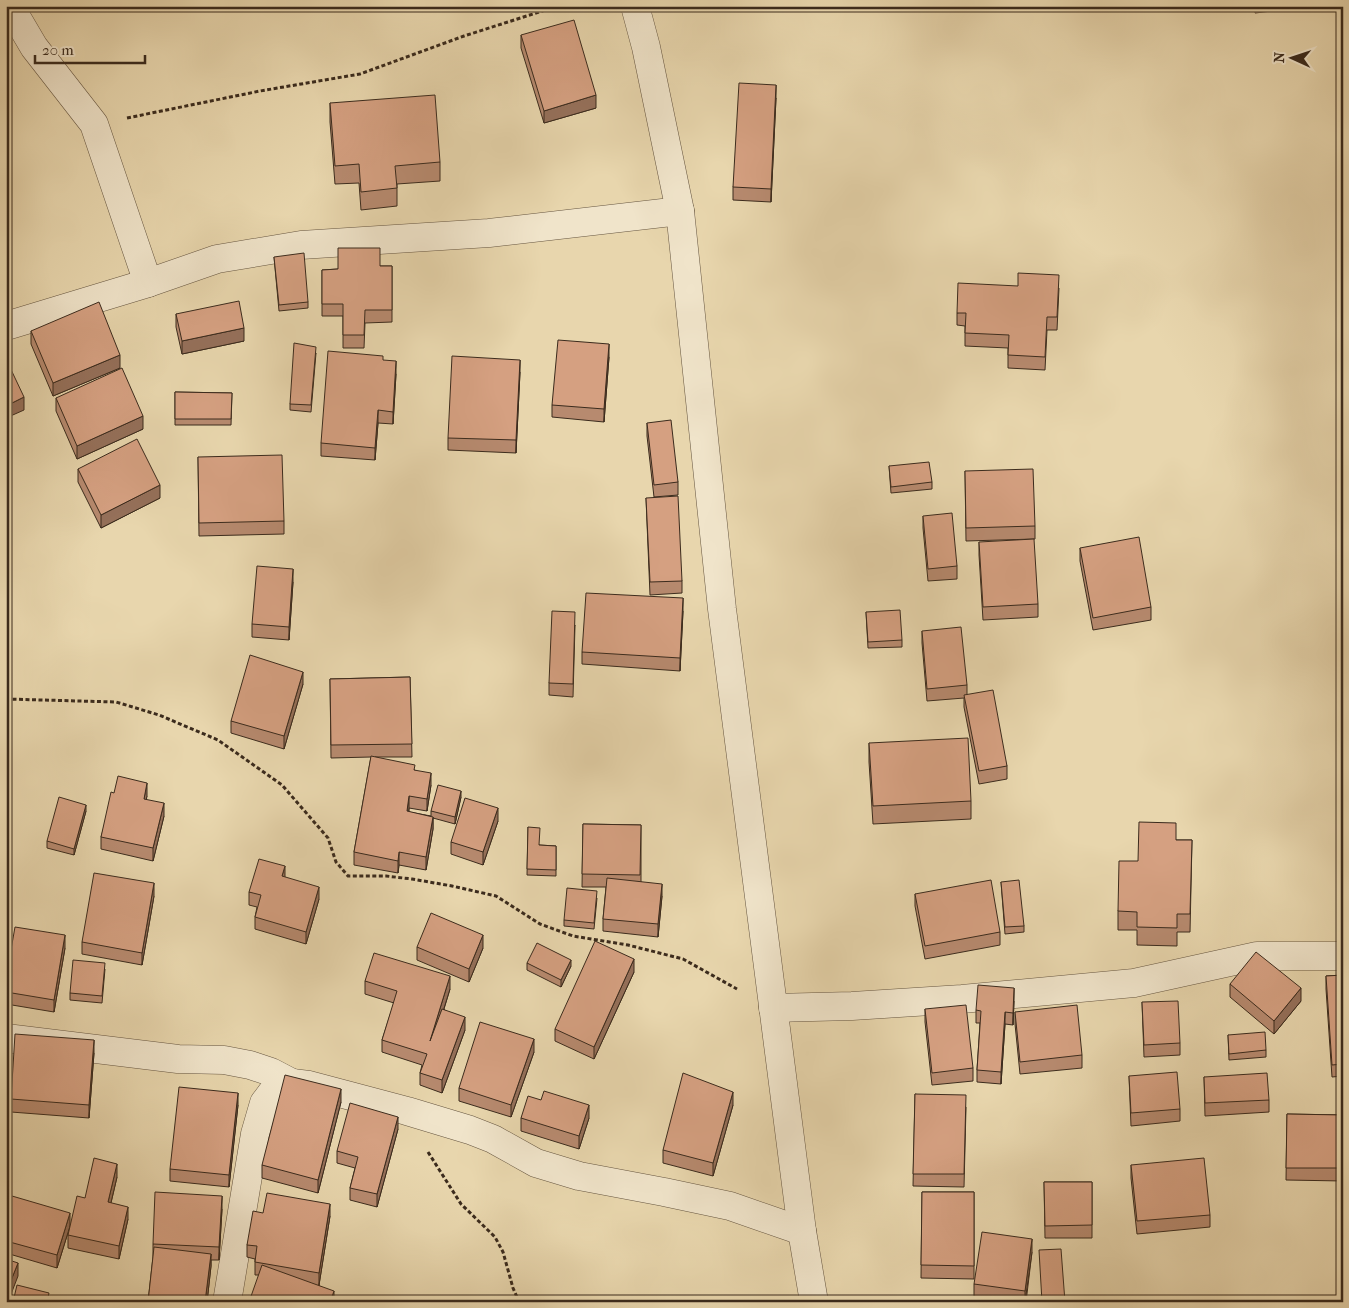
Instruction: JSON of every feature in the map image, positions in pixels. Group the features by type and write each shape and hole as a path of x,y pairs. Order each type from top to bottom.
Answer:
{"street":[{"path":"12,6 34,48 94,124 148,283"},
{"path":"635,6 646,48 680,211 722,609 802,1231 814,1302"},
{"path":"6,326 148,283 217,259 301,245 489,233 680,211"},
{"path":"773,1008 852,1006 1036,992 1134,983 1257,956 1343,956"},
{"path":"6,1038 178,1059 224,1060 250,1065 271,1072 292,1083 309,1085 470,1130 493,1139 536,1163 579,1176 730,1206 802,1231"},
{"path":"227,1302 255,1134 264,1103 273,1092 292,1083"}],"path":[{"path":"94,124 360,74 464,36 558,6"},
{"path":"6,699 116,702 159,715 218,740 282,785 328,838 336,862 348,876 386,876 452,886 496,896 540,924 573,936 628,945 683,959 773,1008"},
{"path":"407,1111 414,1129 461,1204 495,1237 519,1302"}],"building":[{"path":"574,20 596,95 544,111 521,35"},
{"path":"739,83 776,85 771,189 733,187"},
{"path":"435,95 440,162 395,166 397,188 361,192 359,164 335,166 330,103"},
{"path":"338,248 380,248 380,266 392,266 392,310 365,310 364,335 343,335 343,304 322,304 322,270 338,269"},
{"path":"304,253 308,302 279,305 274,257"},
{"path":"1018,273 1059,275 1057,317 1047,317 1045,357 1008,355 1009,335 965,333 966,313 957,313 958,283 1018,286"},
{"path":"239,301 244,328 182,341 176,314"},
{"path":"99,302 120,355 53,383 31,331"},
{"path":"558,340 609,344 604,409 552,405"},
{"path":"294,343 316,347 311,405 290,404"},
{"path":"328,351 383,356 383,360 396,361 393,412 378,410 375,448 321,443"},
{"path":"452,356 520,360 516,440 448,438"},
{"path":"6,359 24,397 6,406"},
{"path":"122,368 143,416 77,446 56,398"},
{"path":"175,392 232,393 231,419 175,419"},
{"path":"671,420 678,482 654,485 647,423"},
{"path":"137,439 160,485 101,515 78,469"},
{"path":"282,455 284,521 199,523 198,457"},
{"path":"929,462 932,482 891,487 889,466"},
{"path":"1033,469 1035,526 966,528 965,471"},
{"path":"678,496 682,581 650,582 646,498"},
{"path":"952,513 957,566 928,569 923,516"},
{"path":"1139,537 1151,607 1093,618 1080,548"},
{"path":"1034,539 1038,604 983,607 979,542"},
{"path":"257,566 293,569 289,627 252,624"},
{"path":"586,593 683,598 680,658 582,652"},
{"path":"900,610 902,640 868,642 866,612"},
{"path":"552,611 575,612 573,684 549,683"},
{"path":"961,627 967,685 927,689 922,631"},
{"path":"250,655 303,672 284,736 231,721"},
{"path":"410,677 412,744 331,745 330,679"},
{"path":"993,690 1007,766 979,771 964,695"},
{"path":"968,738 971,801 873,806 869,743"},
{"path":"371,756 415,765 414,770 431,773 427,799 409,796 407,811 433,817 426,857 399,852 398,861 354,852"},
{"path":"118,776 147,783 144,799 164,803 153,848 101,837 111,792 114,793"},
{"path":"438,785 461,791 455,817 431,811"},
{"path":"59,797 86,805 74,849 47,841"},
{"path":"465,798 498,808 483,852 451,842"},
{"path":"1139,822 1176,823 1176,840 1192,840 1190,914 1177,914 1177,928 1137,927 1137,912 1118,911 1119,861 1138,861"},
{"path":"583,824 641,825 640,875 582,874"},
{"path":"528,827 540,828 539,845 556,846 556,870 527,869"},
{"path":"259,859 285,866 282,876 319,887 306,932 255,917 261,895 249,892"},
{"path":"94,873 154,883 142,953 82,942"},
{"path":"607,878 662,884 658,924 603,919"},
{"path":"991,880 1000,932 925,946 915,894"},
{"path":"1019,880 1024,926 1005,927 1001,882"},
{"path":"567,888 597,891 594,923 564,920"},
{"path":"431,913 483,935 469,969 417,947"},
{"path":"15,927 65,935 54,1000 6,992 6,961 9,961"},
{"path":"595,941 634,959 594,1047 555,1029"},
{"path":"537,943 571,960 561,980 527,963"},
{"path":"1256,952 1301,988 1274,1021 1230,984"},
{"path":"374,953 450,976 430,1041 442,1009 465,1017 442,1080 420,1073 427,1054 382,1040 397,991 365,981"},
{"path":"73,960 105,963 102,996 70,993"},
{"path":"1343,975 1343,1064 1332,1065 1326,976"},
{"path":"978,985 1014,988 1013,1013 1005,1012 1001,1072 977,1070 981,1011 976,1010"},
{"path":"1178,1001 1180,1043 1144,1045 1142,1002"},
{"path":"966,1005 973,1068 932,1073 925,1009"},
{"path":"1077,1005 1082,1055 1020,1062 1015,1012"},
{"path":"480,1022 534,1039 511,1105 459,1088"},
{"path":"1265,1032 1266,1050 1229,1054 1228,1035"},
{"path":"15,1034 94,1040 89,1105 11,1099"},
{"path":"1177,1072 1180,1109 1131,1113 1129,1076"},
{"path":"683,1073 733,1092 713,1163 663,1150"},
{"path":"1267,1073 1269,1100 1205,1103 1204,1077"},
{"path":"285,1075 341,1089 318,1180 262,1165"},
{"path":"179,1087 238,1093 229,1175 170,1169"},
{"path":"544,1091 589,1105 579,1136 521,1118 528,1096 541,1100"},
{"path":"915,1094 966,1095 964,1174 913,1174"},
{"path":"350,1103 398,1117 377,1194 350,1188 358,1157 337,1151"},
{"path":"1287,1114 1343,1115 1343,1168 1286,1168"},
{"path":"94,1158 117,1164 108,1202 128,1207 119,1246 68,1235 77,1196 85,1198"},
{"path":"1204,1158 1210,1215 1137,1221 1131,1165"},
{"path":"1044,1182 1092,1182 1092,1225 1045,1226"},
{"path":"155,1192 222,1196 219,1247 153,1244"},
{"path":"922,1192 974,1192 974,1266 921,1265"},
{"path":"267,1193 330,1204 319,1273 255,1262 257,1246 247,1245 253,1211 263,1213"},
{"path":"12,1196 70,1213 57,1255 6,1241 6,1216"},
{"path":"982,1232 1032,1239 1025,1291 974,1284"},
{"path":"154,1247 211,1254 205,1302 148,1302"},
{"path":"1061,1249 1065,1302 1042,1302 1039,1250"},
{"path":"6,1259 18,1263 6,1293"},
{"path":"262,1265 334,1291 330,1302 249,1302"},
{"path":"17,1285 49,1293 47,1302 13,1302"}]}
